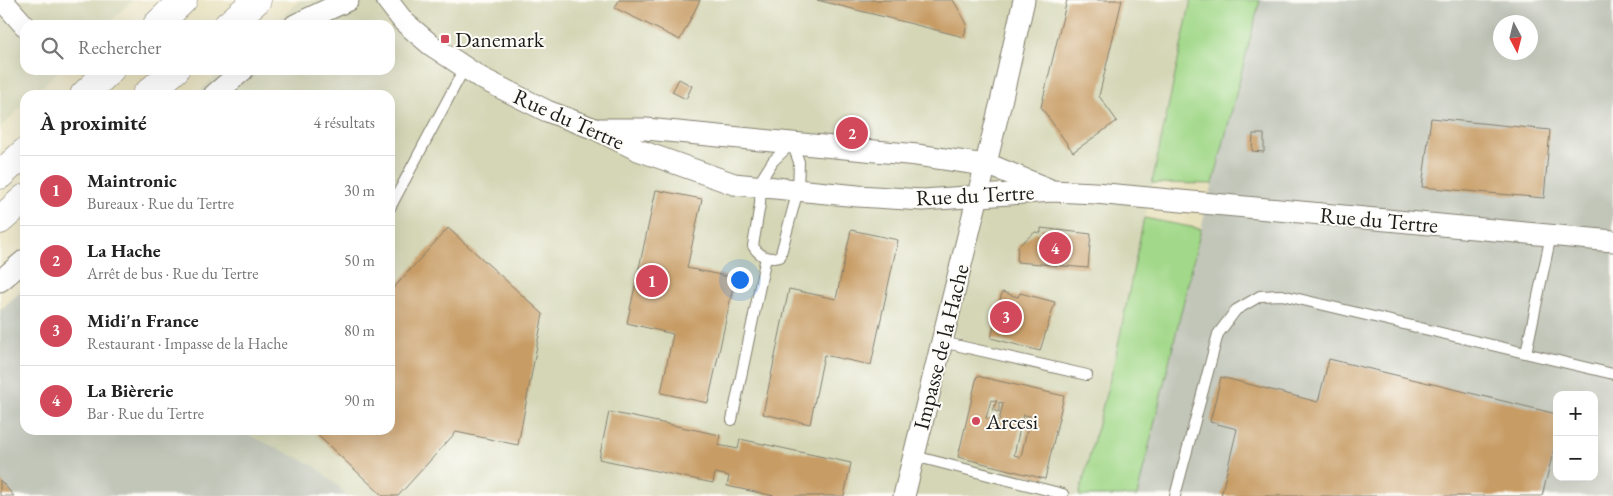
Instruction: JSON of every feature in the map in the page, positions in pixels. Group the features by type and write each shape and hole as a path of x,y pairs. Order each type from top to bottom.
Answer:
{"main road":[{"path":"162,20 183,0"},
{"path":"234,20 258,0"},
{"path":"89,90 105,75"},
{"path":"152,90 170,75"},
{"path":"0,176 20,157"},
{"path":"0,220 20,202"}],"street":[{"path":"2,0 20,20"},
{"path":"306,20 348,0"},
{"name":"Rue du Tertre","path":"386,0 404,22 431,45 481,78 547,111 638,150 734,184 923,200 978,198 1052,191 1613,242"},
{"name":"Impasse de la Hache","path":"904,496 986,165 1024,0"},
{"path":"220,90 237,75"},
{"path":"595,130 646,128 917,155 986,165 1052,191"},
{"path":"0,281 20,264"}],"lane":[{"path":"395,199 465,67"},
{"path":"792,143 800,162 798,190 780,257 766,257 758,254 752,246 760,204 761,180 773,161 792,143"},
{"path":"1526,353 1551,235"},
{"path":"732,420 766,257"},
{"path":"1175,496 1218,334 1236,310 1260,296 1282,295 1613,374"},
{"path":"942,342 1087,375"},
{"path":"914,456 1063,494"}],"shaded area":[{"path":"0,0 133,0 112,20 20,20 20,75 54,75 38,90 20,90 20,108 0,128"},
{"path":"301,0 1191,0 1115,360 1079,496 349,496 315,466 244,435 395,435 395,90 200,90 217,75 395,75 395,20 278,20"},
{"path":"1260,0 1613,0 1613,496 1137,496 1201,229"},
{"path":"20,292 20,435 249,435 315,466 349,496 0,496 0,310"}],"green space":[{"path":"1191,0 1260,0 1213,184 1152,183"},
{"path":"1144,218 1201,229 1137,496 1079,496 1115,360"}],"building":[{"path":"619,0 700,0 680,40 615,8"},
{"path":"817,0 953,0 967,24 964,37"},
{"path":"1067,0 1122,0 1099,96 1117,121 1073,152 1041,107"},
{"path":"679,79 692,86 686,99 672,92"},
{"path":"1431,118 1550,130 1544,198 1422,187"},
{"path":"1253,134 1264,134 1264,152 1252,151"},
{"path":"656,190 702,199 687,268 735,278 708,403 661,393 673,334 627,323"},
{"path":"448,228 543,314 518,445 456,432 398,496 383,496 317,435 395,435 395,286"},
{"path":"1041,228 1091,234 1088,268 1017,262 1018,246 1035,232 1041,233"},
{"path":"851,230 898,240 871,365 824,355 810,424 763,414 789,289 836,299"},
{"path":"1002,292 1018,297 1020,293 1055,302 1040,351 991,338"},
{"path":"1329,359 1553,413 1553,453 1542,496 1221,496 1237,429 1210,422 1221,377 1318,402"},
{"path":"977,376 1064,396 1045,479 958,457","holes":["991,400 997,401 992,410 999,412 999,402 1003,403 999,421 986,418","1023,415 1030,416 1021,457 1014,455"]},
{"path":"609,412 720,435 718,445 738,449 740,439 851,463 844,496 774,496 727,486 729,476 715,473 713,483 599,459"},
{"path":"0,480 14,496 0,496"}],"place":[{"name":"Danemark","path":"445,39"},
{"name":"La Hache","path":"852,133"},
{"name":"La Bièrerie","path":"1055,248"},
{"name":"Maintronic","path":"652,281"},
{"name":"Midi'n France","path":"1006,317"},
{"name":"Arcesi","path":"976,421"}]}
